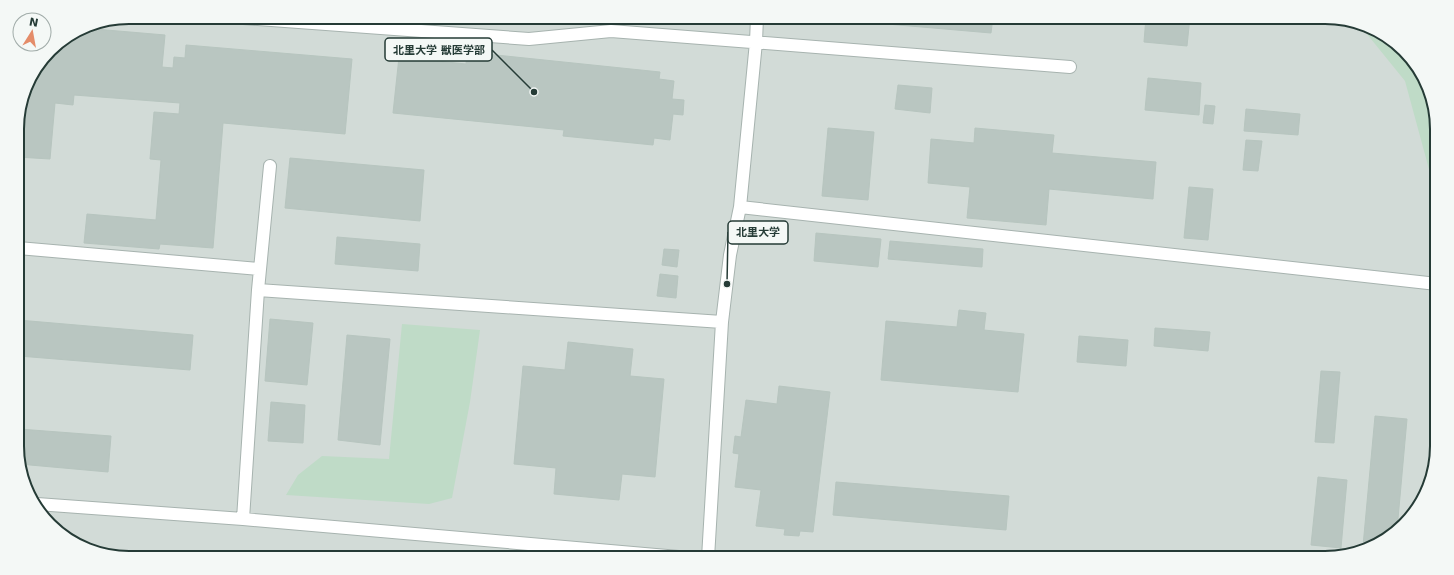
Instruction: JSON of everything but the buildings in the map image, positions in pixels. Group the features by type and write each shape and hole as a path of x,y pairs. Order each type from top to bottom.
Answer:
{"lane":[{"path":"325,24 529,39 612,31 1070,68"},
{"path":"708,551 722,322 730,255 740,207 757,24"},
{"path":"243,520 258,290 270,166"},
{"path":"740,207 1430,283"},
{"path":"24,249 260,269"},
{"path":"258,290 722,322"},
{"path":"42,504 608,551"}],"shaded area":[{"path":"129,24 1325,24 1345,26 1358,30 1383,42 1404,60 1416,77 1422,89 1429,116 1430,446 1429,459 1424,479 1412,504 1404,515 1389,529 1365,543 1345,549 1331,551 129,551 116,550 96,545 71,533 50,515 35,492 26,466 24,446 24,123 30,96 35,83 46,65 60,50 71,42 89,32 109,26"}],"green space":[{"path":"1366,33 1383,42 1404,60 1416,77 1422,89 1429,116 1430,173 1405,81"},
{"path":"402,324 480,330 470,402 452,498 429,504 286,495 298,475 322,456 389,459"}],"place":[{"name":"北里大学 獣医学部","path":"534,92"},
{"name":"北里大学","path":"727,284"}]}
